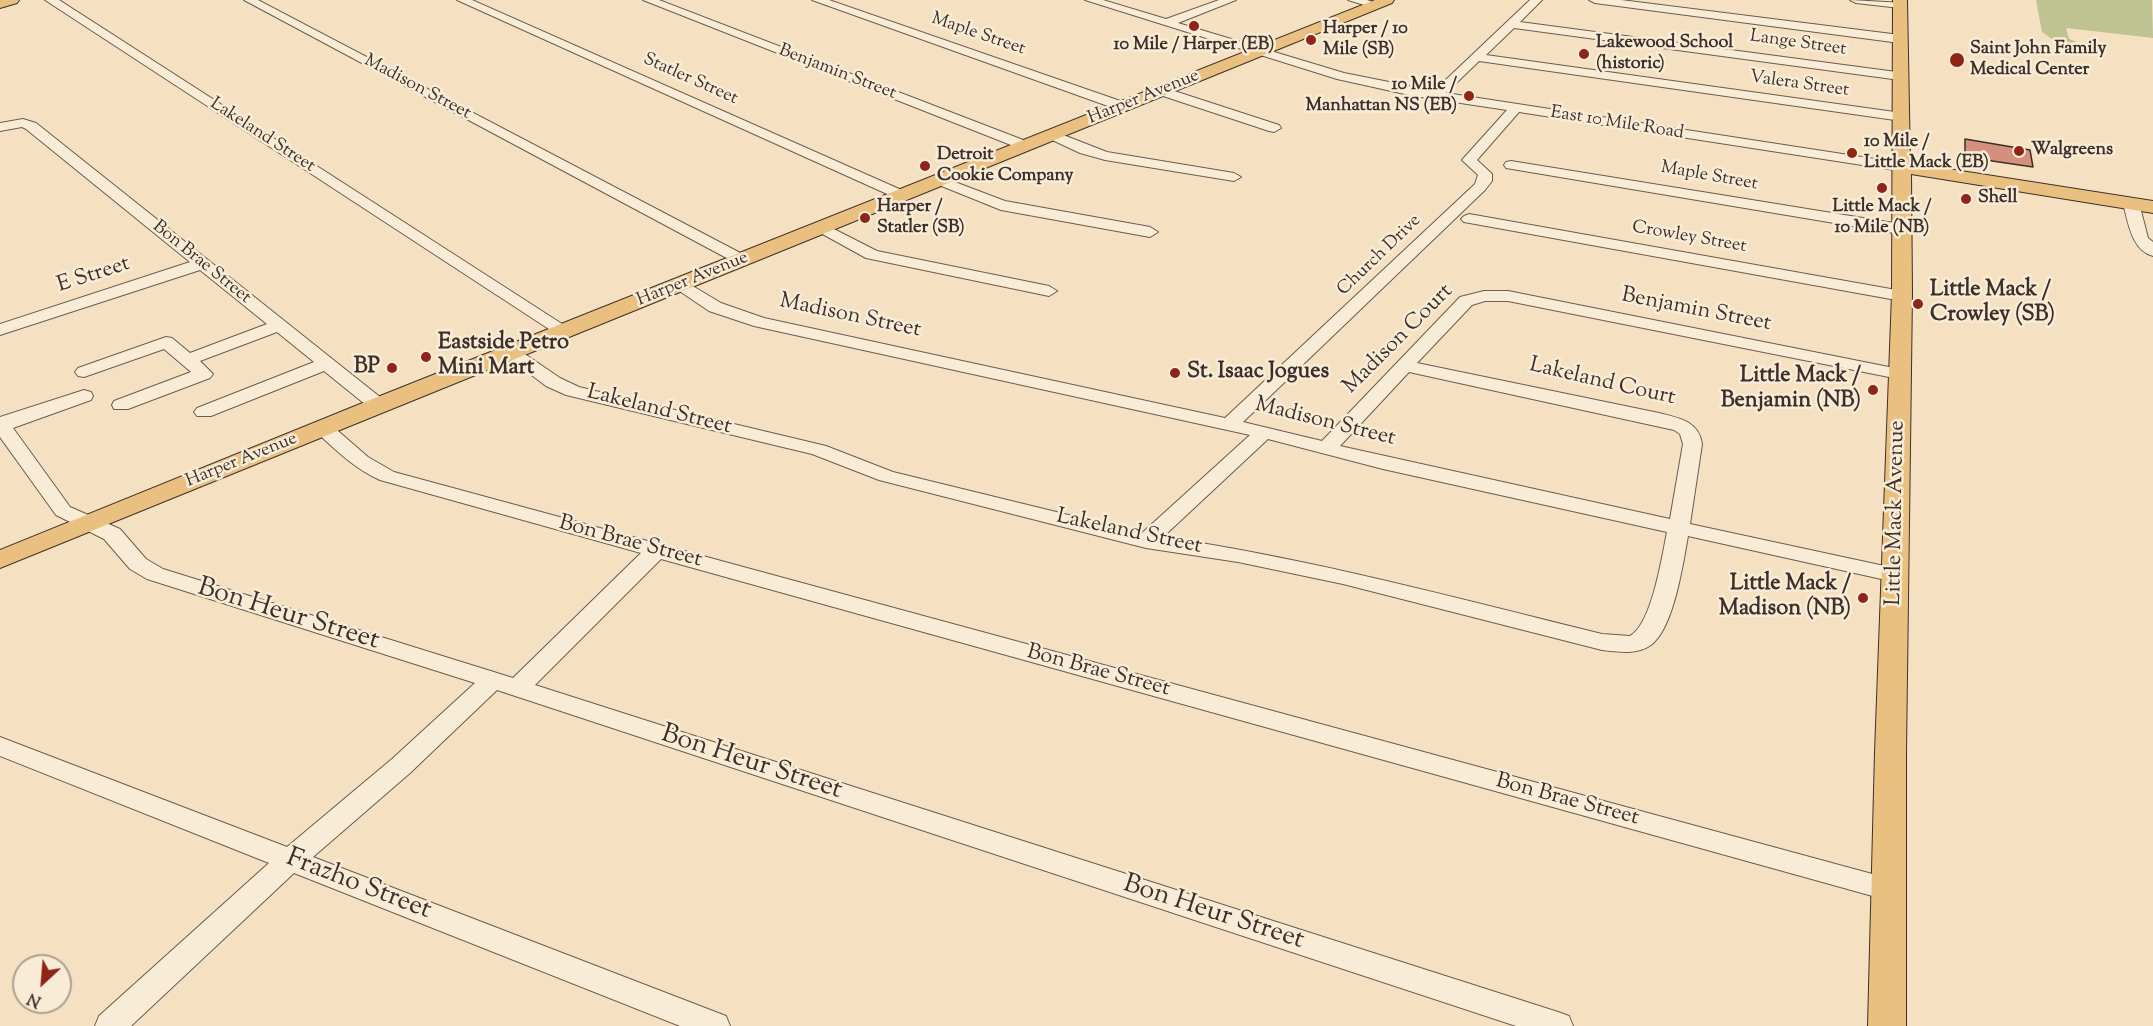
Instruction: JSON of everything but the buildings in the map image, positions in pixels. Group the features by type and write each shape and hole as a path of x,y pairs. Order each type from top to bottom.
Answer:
{"main road":[{"path":"0,3 12,0"},
{"name":"Harper Avenue","path":"0,560 378,405 680,286 1381,3"},
{"name":"Little Mack Avenue","path":"1887,1026 1887,889 1902,296 1900,3"},
{"name":"East 10 Mile Road","path":"1901,168 2153,207"}],"street":[{"name":"Lakeland Street","path":"51,0 564,331"},
{"name":"Madison Street","path":"250,0 742,260"},
{"name":"Statler Street","path":"464,0 901,195"},
{"name":"Benjamin Street","path":"649,0 1026,146"},
{"name":"Maple Street","path":"818,0 1124,107"},
{"name":"East 10 Mile Road","path":"1091,0 1341,76 1436,96 1901,168"},
{"path":"1166,23 1230,0"},
{"path":"1354,0 1381,3"},
{"path":"1436,96 1536,0"},
{"path":"1596,0 1900,39"},
{"path":"1856,0 1900,3"},
{"name":"Lange Street","path":"1512,24 1900,76"},
{"name":"Valera Street","path":"1477,57 1902,117"},
{"path":"1162,91 1274,128"},
{"name":"Church Drive","path":"1230,424 1480,187 1485,181 1485,174 1469,160 1515,109"},
{"name":"Bon Brae Street","path":"0,127 22,123 31,126 378,405"},
{"path":"1053,135 1085,150 1106,156 1234,177"},
{"name":"Maple Street","path":"1511,165 1900,229"},
{"path":"939,180 1001,205 1150,232"},
{"path":"2131,203 2141,239 2153,251"},
{"name":"Crowley Street","path":"1469,219 1902,296"},
{"path":"822,228 872,255 1049,291"},
{"name":"E Street","path":"0,330 201,264"},
{"name":"Madison Street","path":"680,286 714,307 760,322 1230,424 1383,464 1895,575"},
{"name":"Benjamin Street","path":"1484,296 1516,298 1899,374"},
{"name":"Madison Court","path":"1327,448 1466,301 1484,296"},
{"path":"187,360 278,326"},
{"path":"84,372 166,342 204,374 121,405"},
{"name":"Lakeland Street","path":"510,352 553,382 573,391 819,450 886,476 1146,541 1238,555 1343,577 1621,645 1636,644 1646,638 1652,630 1664,593 1678,527"},
{"path":"204,412 327,364"},
{"name":"Lakeland Court","path":"1405,366 1659,419 1687,429 1694,439 1678,527"},
{"path":"1,424 84,396"},
{"name":"Bon Heur Street","path":"1,424 63,511 112,534 138,564 155,574 505,684 1558,1026"},
{"name":"Bon Brae Street","path":"323,428 361,462 387,476 1887,889"},
{"path":"1146,541 1264,432"},
{"path":"110,1026 291,860 401,766 505,684 656,551"},
{"name":"Frazho Street","path":"0,746 716,1026"}],"green space":[{"path":"2036,0 2152,0 2153,38 2066,28 2069,39 2077,42 2060,43 2042,32"}],"place":[{"name":"10 Mile / Harper (EB)","path":"1194,26"},
{"name":"Harper / 10 Mile (SB)","path":"1311,40"},
{"name":"Lakewood School (historic)","path":"1584,54"},
{"name":"Saint John Family Medical Center","path":"1957,60"},
{"name":"10 Mile / Manhattan NS (EB)","path":"1469,96"},
{"name":"Walgreens","path":"2019,151"},
{"name":"10 Mile / Little Mack (EB)","path":"1852,153"},
{"name":"Detroit Cookie Company","path":"925,166"},
{"name":"Little Mack / 10 Mile (NB)","path":"1882,188"},
{"name":"Shell","path":"1966,199"},
{"name":"Harper / Statler (SB)","path":"865,218"},
{"name":"Little Mack / Crowley (SB)","path":"1918,304"},
{"name":"Eastside Petro Mini Mart","path":"426,357"},
{"name":"BP","path":"392,368"},
{"name":"St. Isaac Jogues","path":"1175,373"},
{"name":"Little Mack / Benjamin (NB)","path":"1873,390"},
{"name":"Little Mack / Madison (NB)","path":"1863,598"}]}
